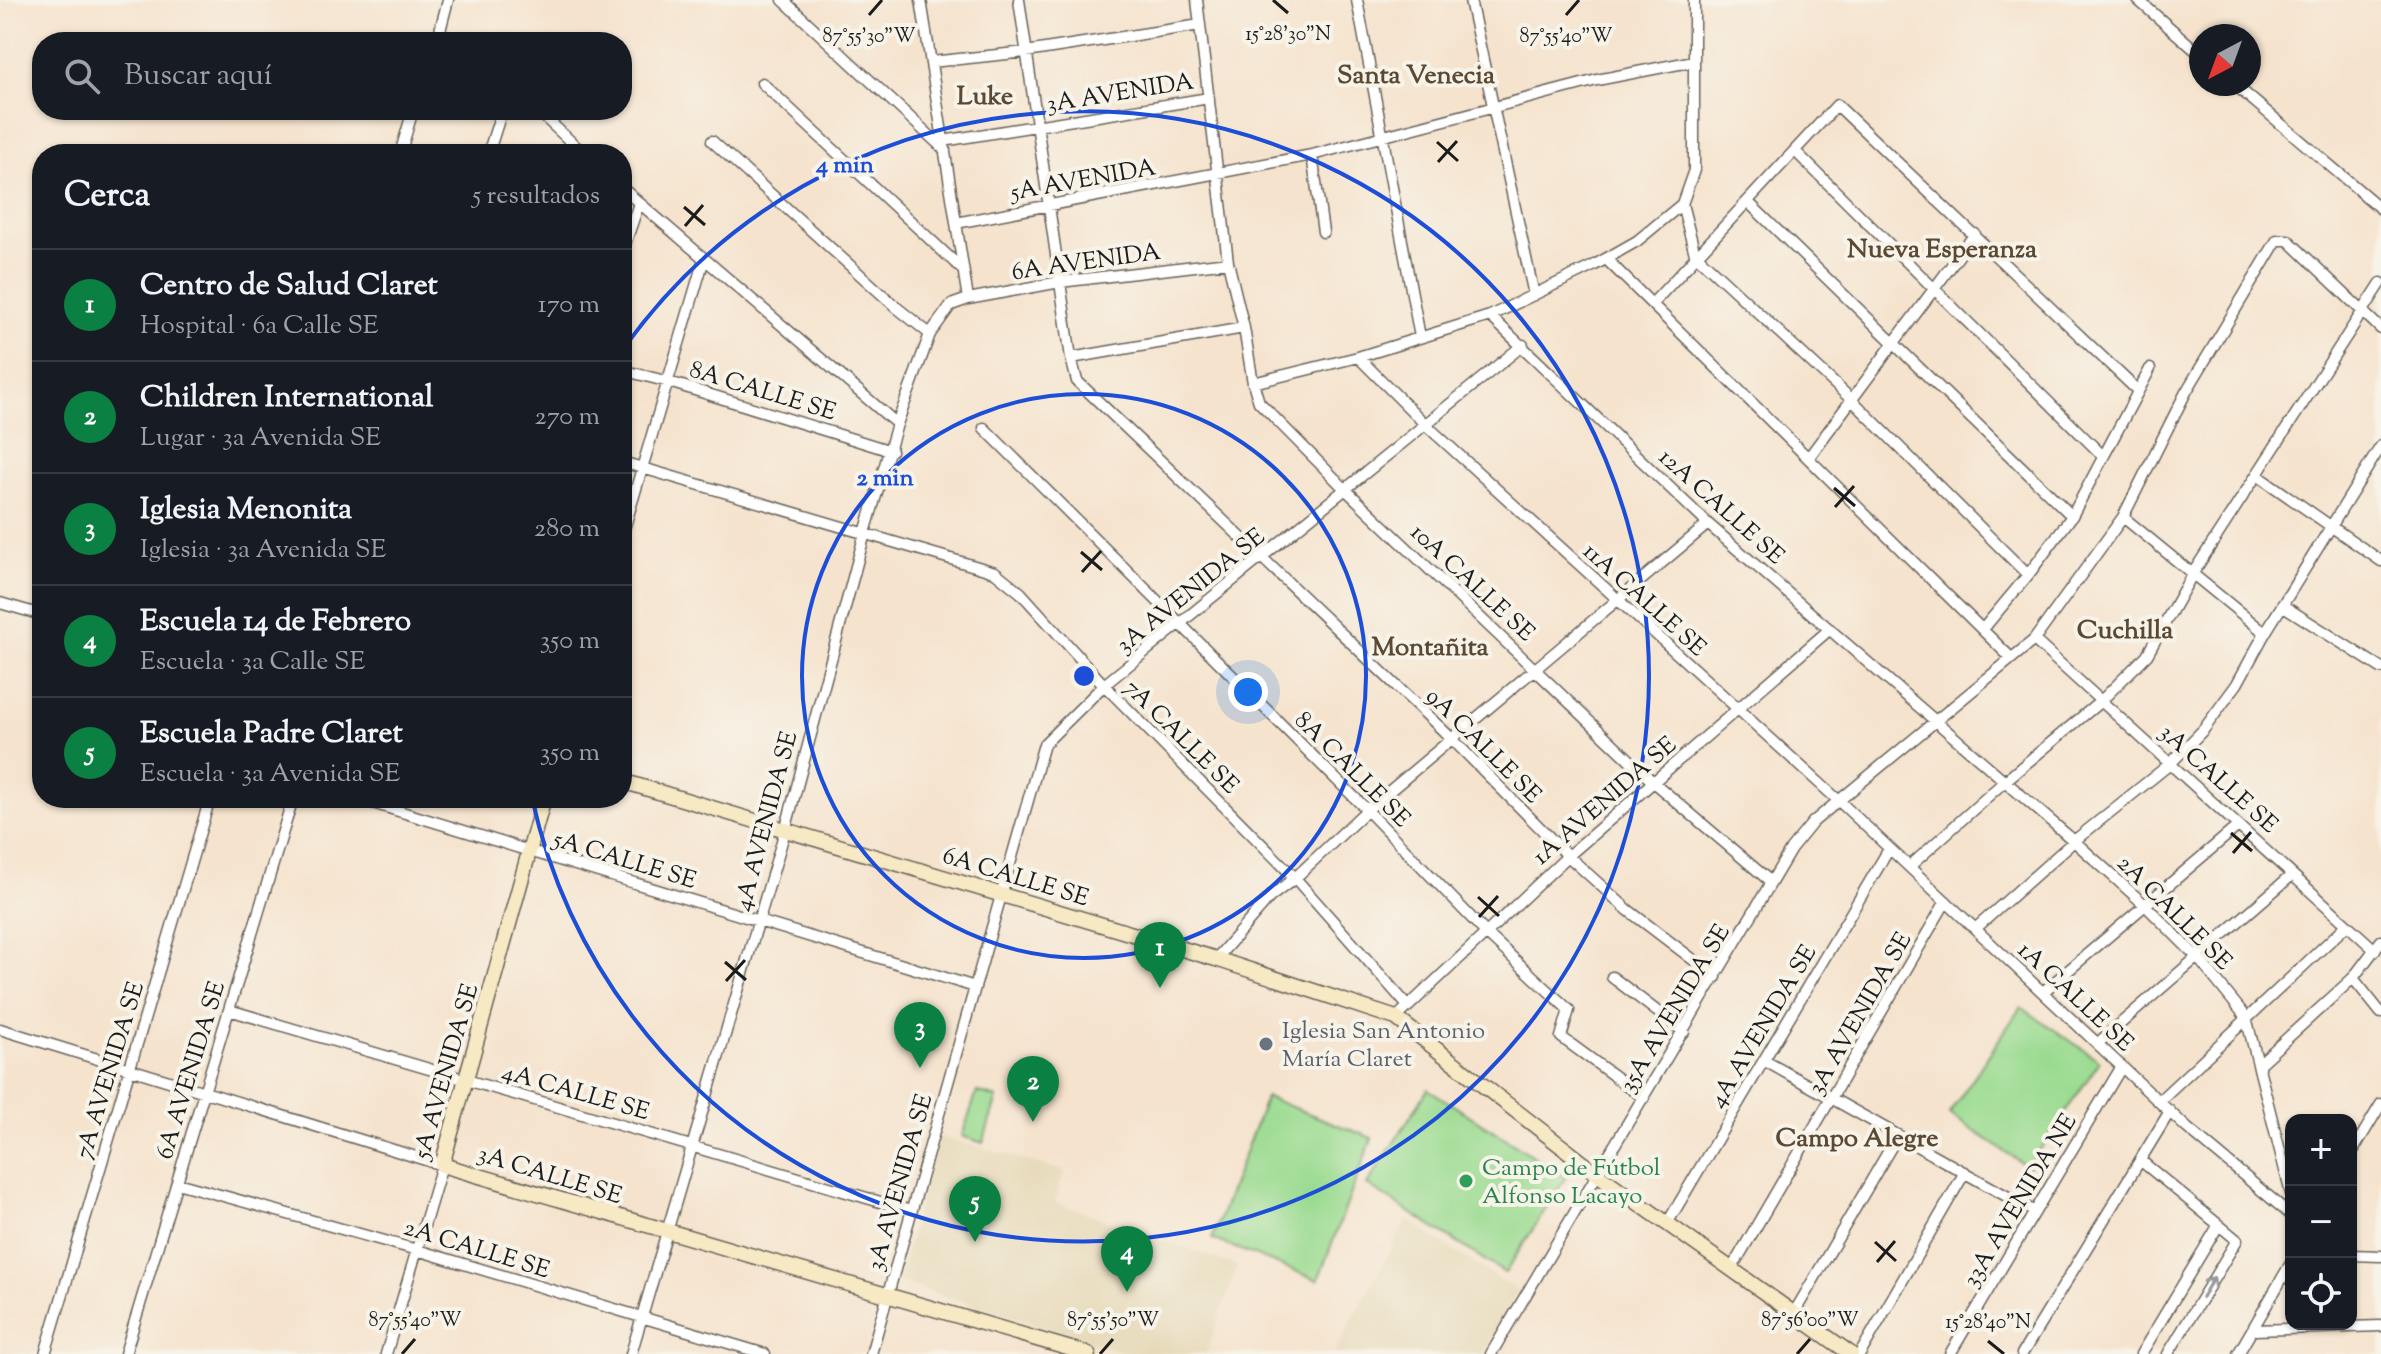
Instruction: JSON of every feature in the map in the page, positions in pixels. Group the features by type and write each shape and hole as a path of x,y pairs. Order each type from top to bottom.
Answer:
{"street":[{"path":"440,32 448,0"},
{"path":"783,0 944,146"},
{"path":"921,0 968,299"},
{"name":"9A CALLE SE","path":"1019,0 1071,358 1077,381 1452,739 1568,856 1628,910 1716,977"},
{"name":"10A CALLE SE","path":"1197,0 1228,262 1259,402 1345,489 1653,782 1771,882"},
{"path":"1357,0 1420,337"},
{"path":"1470,0 1534,295"},
{"path":"1253,383 1358,357 1490,316 1637,241 1682,204 1694,170 1694,0"},
{"path":"2138,0 2189,45"},
{"path":"931,62 1026,52 1200,25"},
{"name":"5A AVENIDA","path":"956,223 1312,155 1597,80 1694,61"},
{"path":"762,83 963,270"},
{"path":"2247,96 2381,209"},
{"name":"3A AVENIDA","path":"944,146 1037,126 1209,98"},
{"path":"1652,304 1695,254 1796,152 1837,105 2138,391"},
{"path":"403,144 410,120"},
{"path":"491,144 499,120"},
{"path":"546,120 568,144"},
{"path":"712,141 930,334"},
{"path":"1796,152 2103,456"},
{"path":"1312,155 1323,232"},
{"path":"632,197 897,424"},
{"path":"1748,202 2072,516"},
{"path":"632,224 639,203"},
{"path":"1682,204 1695,254 1852,400 2028,575"},
{"path":"1809,457 1975,234"},
{"name":"35A AVENIDA SE","path":"1491,1354 1791,849 1813,822 1935,718 2034,640 2123,517 2186,392 2277,240 2288,240 2361,311"},
{"path":"632,504 704,259"},
{"path":"1606,259 2011,658"},
{"name":"6A AVENIDA","path":"951,305 1060,282 1228,262"},
{"path":"1909,867 2101,701 2147,655 2193,573 2381,283"},
{"name":"4A AVENIDA SE","path":"631,1354 785,831 897,424 930,334 951,305"},
{"path":"2361,311 2381,329"},
{"name":"12A CALLE SE","path":"1490,316 1708,524 1935,718"},
{"path":"1071,358 1244,328"},
{"name":"3A AVENIDA SE","path":"871,1354 1044,744 1104,685 1523,345"},
{"name":"11A CALLE SE","path":"1358,357 1426,425 1839,801"},
{"path":"1983,629 2072,516 2150,369"},
{"name":"8A CALLE SE","path":"632,373 891,451"},
{"name":"8A CALLE SE","path":"984,428 1486,933 1569,1010 1561,1037 1644,1098"},
{"path":"1975,929 2074,841 2170,764 2204,729 2237,684 2282,605 2380,452"},
{"name":"7A CALLE SE","path":"632,465 995,572 1021,593 1104,685 1295,878 1407,1005"},
{"path":"2257,475 2381,561"},
{"path":"2123,517 2265,633"},
{"path":"1216,959 1270,897 1295,878 1367,810 1708,524"},
{"path":"0,603 32,612"},
{"path":"2282,605 2381,668"},
{"name":"1A AVENIDA SE","path":"1396,1018 1568,856 1830,629"},
{"name":"3A CALLE SE","path":"2034,640 2347,925 2378,946"},
{"name":"2A CALLE SE","path":"1935,718 2145,905 2198,958 2246,1017 2289,1186"},
{"name":"6A CALLE SE","path":"632,784 1216,959 1396,1018 1596,1173 1851,1354"},
{"name":"1A CALLE SE","path":"1839,801 2159,1101 2285,1210"},
{"name":"7A AVENIDA SE","path":"45,1354 207,808"},
{"name":"6A AVENIDA SE","path":"125,1354 290,808"},
{"name":"5A CALLE SE","path":"389,808 975,987"},
{"name":"5A AVENIDA SE","path":"386,1354 541,808"},
{"path":"2043,992 2238,826"},
{"name":"4A AVENIDA SE","path":"1668,1222 1889,849"},
{"path":"2098,1043 2292,875"},
{"name":"3A AVENIDA SE","path":"1732,1268 1946,901"},
{"path":"2159,1101 2347,925"},
{"path":"2258,1065 2353,978 2378,946"},
{"path":"1612,977 1684,1032"},
{"path":"2353,978 2381,1013"},
{"name":"4A CALLE SE","path":"229,1010 911,1211"},
{"name":"3A CALLE SE","path":"0,1029 442,1165 1088,1354"},
{"path":"1765,1061 2035,1212"},
{"name":"33A AVENIDA NE","path":"1950,1354 2122,1066"},
{"path":"2357,1144 2381,1104"},
{"path":"2022,1354 2170,1111"},
{"path":"1794,1313 1898,1135"},
{"path":"2140,1160 2237,1240 2168,1354"},
{"path":"1860,1354 1965,1172"},
{"name":"2A CALLE SE","path":"177,1183 417,1250 765,1354"},
{"path":"2141,1354 2218,1226"},
{"path":"2357,1255 2381,1256"},
{"path":"2238,1354 2285,1274"},
{"path":"2254,1330 2381,1326"}],"shaded area":[{"path":"938,1136 1064,1171 1055,1202 1237,1266 1206,1354 1129,1354 898,1281"},
{"path":"1406,1220 1518,1291 1483,1354 1334,1354"}],"green space":[{"path":"2021,1007 2100,1061 2028,1167 1949,1114"},
{"name":"Campo de Fútbol Alfonso Lacayo","path":"1428,1089 1566,1177 1505,1273 1367,1185"},
{"path":"977,1092 997,1098 983,1143 962,1136"},
{"path":"1266,1097 1372,1138 1318,1280 1212,1239"}],"place":[{"name":"Centro de Salud Claret","path":"1160,988"},
{"name":"Iglesia San Antonio María Claret","path":"1266,1044"},
{"name":"Iglesia Menonita","path":"920,1068"},
{"name":"Children International","path":"1033,1122"},
{"name":"Campo de Fútbol Alfonso Lacayo","path":"1466,1181"},
{"name":"Escuela Padre Claret","path":"975,1242"},
{"name":"Escuela 14 de Febrero","path":"1127,1292"}],"district":[{"name":"Santa Venecia","path":"1416,74"},
{"name":"Luke","path":"985,95"},
{"name":"Nueva Esperanza","path":"1942,248"},
{"name":"Cuchilla","path":"2125,629"},
{"name":"Montañita","path":"1430,646"},
{"name":"Campo Alegre","path":"1857,1137"}]}
